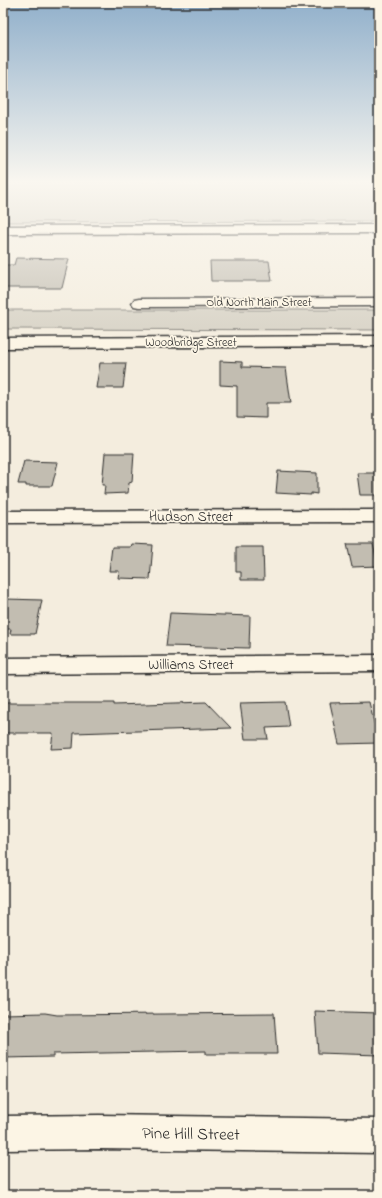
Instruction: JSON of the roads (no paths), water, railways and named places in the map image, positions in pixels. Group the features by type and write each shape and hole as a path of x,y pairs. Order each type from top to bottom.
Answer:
{"street":[{"name":"Old North Main Street","path":"139,303 379,302"},
{"name":"Woodbridge Street","path":"3,343 379,341"},
{"name":"Hudson Street","path":"3,517 379,516"},
{"name":"Williams Street","path":"3,666 379,663"},
{"name":"Pine Hill Street","path":"3,1133 99,1132 379,1136"}]}
